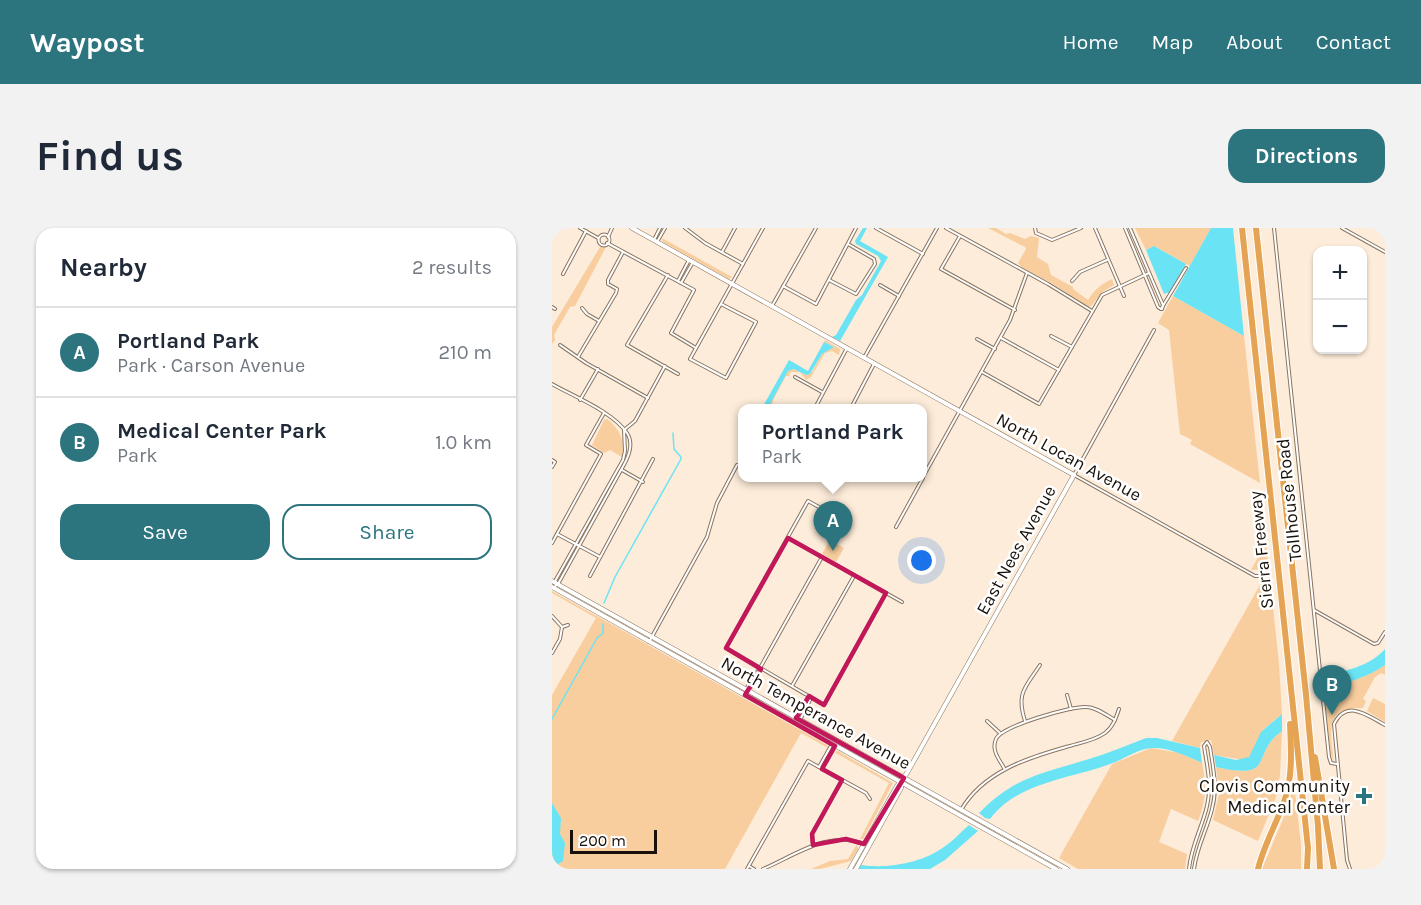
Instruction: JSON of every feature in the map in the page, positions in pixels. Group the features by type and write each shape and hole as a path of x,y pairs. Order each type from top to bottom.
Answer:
{"highway":[{"name":"Sierra Freeway","path":"1242,228 1308,848 1307,869"},
{"name":"Sierra Freeway","path":"1256,228 1309,733 1320,869"},
{"path":"1258,869 1288,786 1291,761 1291,702"},
{"path":"1309,733 1323,799 1334,869"}],"main road":[{"name":"North Locan Avenue","path":"632,228 1074,475"},
{"name":"East Nees Avenue","path":"850,869 1074,475"},
{"name":"North Temperance Avenue","path":"554,584 652,636 834,745 961,810 1067,869"},
{"name":"North Temperance Avenue","path":"554,584 649,642 798,719 1056,869"},
{"name":"East Nees Avenue","path":"856,869 901,788 902,780"}],"street":[{"path":"580,228 598,238 600,244 608,243 694,290 671,333 696,348"},
{"path":"598,238 610,228"},
{"path":"608,243 610,228"},
{"path":"656,241 660,228"},
{"path":"656,241 665,228"},
{"path":"685,228 743,264"},
{"path":"722,252 735,228"},
{"path":"721,304 756,322 726,378 690,359 763,228"},
{"path":"772,306 816,228"},
{"path":"783,286 816,304 856,228"},
{"path":"876,228 923,254"},
{"path":"864,358 937,228"},
{"path":"946,228 1092,311"},
{"path":"1035,229 1052,240 1081,228"},
{"path":"1095,228 1124,296"},
{"path":"1125,228 1158,307 1161,309"},
{"path":"1130,228 1163,305 1161,309"},
{"name":"Tollhouse Road","path":"1274,228 1329,757 1331,763 1337,764"},
{"path":"1342,228 1385,252"},
{"path":"563,274 586,231"},
{"path":"603,234 608,237"},
{"path":"960,236 941,269 1015,310"},
{"path":"829,280 856,294 875,264 874,259 848,244"},
{"path":"578,357 617,291 608,284 608,280 623,252"},
{"path":"1072,281 1080,272 1107,260"},
{"path":"679,282 691,261"},
{"path":"1161,309 1186,268"},
{"path":"927,470 1001,338 1015,310 1027,273"},
{"path":"981,372 1039,404 1102,295 1149,273"},
{"path":"668,275 627,345 678,374"},
{"path":"880,285 899,296"},
{"path":"582,308 599,321"},
{"name":"East Nees Avenue","path":"1074,475 1154,330"},
{"path":"1051,336 1072,347"},
{"path":"1001,338 1059,370"},
{"path":"977,339 995,349"},
{"path":"560,345 648,398"},
{"path":"817,404 847,348"},
{"path":"852,404 874,364"},
{"path":"624,430 635,421 665,366"},
{"path":"580,400 598,369"},
{"path":"795,376 822,392"},
{"path":"552,384 617,422 624,430 626,451 620,469 554,584"},
{"path":"552,543 602,454 586,445 604,413"},
{"path":"590,576 643,482 653,459"},
{"path":"552,468 554,461"},
{"path":"649,642 709,533 717,503 737,465"},
{"path":"620,469 643,482"},
{"name":"North Locan Avenue","path":"1074,475 1255,576 1262,576"},
{"path":"896,527 920,482"},
{"path":"828,512 808,501 726,648 824,705 886,593"},
{"path":"557,534 601,558"},
{"path":"788,537 902,602"},
{"path":"746,693 748,685 760,668 822,557"},
{"path":"792,686 854,575"},
{"path":"1314,610 1371,644 1376,644 1385,632"},
{"path":"552,616 562,627"},
{"path":"562,627 568,625"},
{"path":"552,653 560,639 562,627"},
{"path":"1025,722 1020,706 1020,696 1040,665"},
{"path":"1067,695 1071,709"},
{"path":"798,719 810,697"},
{"path":"1005,769 995,750 1000,733 1025,722 1071,709 1089,707 1115,720"},
{"path":"961,810 976,791 1005,769 1037,755 1095,738 1110,729 1119,709"},
{"path":"1350,869 1347,860 1333,730 1341,714 1350,711 1360,711 1385,725"},
{"path":"987,721 1000,733"},
{"path":"1189,869 1192,850 1209,796 1204,746 1206,742 1209,744 1215,792 1212,809 1198,846 1194,869"},
{"path":"821,768 834,745"},
{"path":"754,869 748,868 808,760 866,793 870,799"},
{"path":"813,845 812,834 842,780"},
{"path":"971,786 976,791"},
{"path":"763,869 813,845 846,839 864,844"}],"highlighted area":[{"path":"788,538 886,593 824,705 809,696 796,718 904,778 864,844 846,839 813,845 812,834 842,780 822,769 835,746 745,695 761,669 726,648"}],"shaded area":[{"path":"988,228 996,228 1006,234 1010,233 1025,239 1031,236 1039,238 1037,257 1048,264 1051,275 1073,287 1088,300 1104,283 1112,279 1114,285 1104,291 1088,307 1053,284 1022,268 1018,263 1025,247"},
{"path":"1135,228 1211,228 1190,266 1154,246 1146,250"},
{"path":"662,238 732,277 729,279 663,242"},
{"path":"600,247 606,247 575,306 570,307 554,335 555,340 552,344 552,327"},
{"path":"1173,296 1244,336 1260,483 1190,444 1192,440 1180,434 1169,330 1158,323"},
{"path":"825,340 840,349 839,355 832,351 825,353 811,377 806,380 800,372 806,375 812,372 822,354 834,347 824,342"},
{"path":"794,369 800,372 791,372 789,376 786,376 773,403 770,404 788,371"},
{"path":"607,419 620,436 623,446 622,457 610,450 604,453 592,445 604,420"},
{"path":"830,540 844,548 836,562 822,554"},
{"path":"1266,543 1282,714 1263,730 1251,756 1244,760 1214,755 1211,740 1201,742 1200,748 1172,741 1261,583 1267,579 1267,573 1263,569 1251,570"},
{"path":"552,591 827,745 828,748 801,733 725,869 552,869 552,695 596,618"},
{"path":"1385,665 1385,675 1381,673 1375,677 1363,699 1366,701 1363,708 1350,709 1335,717 1331,731 1334,761 1331,755 1324,696"},
{"path":"1373,698 1385,704 1385,722 1367,711"},
{"path":"1282,731 1280,776 1276,797 1258,841 1213,820 1219,794 1216,767 1248,771 1255,768 1260,763 1266,748"},
{"path":"1151,748 1180,753 1202,763 1205,792 1198,821 1171,809 1159,842 1187,854 1185,869 1078,869 1059,858 1112,764"},
{"path":"838,751 893,783 863,839 860,839 889,783 834,752"},
{"path":"1294,784 1301,844 1301,869 1262,869 1286,812"},
{"path":"857,844 858,849 851,861 811,869 830,861 848,859"}],"water":[{"path":"863,228 867,228 860,241 888,257 840,341 832,337 836,335 856,300 862,295 881,261 878,256 856,244 855,241"},
{"path":"1211,228 1233,228 1244,336 1173,296"},
{"path":"1154,246 1186,264 1170,292 1164,294 1146,250"},
{"path":"824,342 834,347 822,354 810,374 806,375 794,369 788,371 770,404 764,404 789,360 808,371"},
{"path":"1385,649 1385,665 1324,696 1323,677 1364,664"},
{"path":"1282,714 1282,731 1266,748 1260,763 1255,768 1248,771 1216,767 1214,755 1236,760 1249,757 1261,732"},
{"path":"1146,738 1157,738 1200,748 1202,763 1172,751 1148,748 1110,764 1030,789 1015,797 990,819 979,813 1005,791 1030,778"},
{"path":"552,803 561,818 560,834 565,843 563,861 555,866 552,864"},
{"path":"969,825 978,831 945,860 930,869 859,869 861,865 904,864 935,853"}],"waterway":[{"path":"604,603 615,577 681,459 674,449 673,433"},
{"path":"552,719 597,638 603,633 603,624"}],"place":[{"name":"Portland Park","path":"833,551"},
{"name":"Medical Center Park","path":"1332,715"},
{"name":"Clovis Community Medical Center","path":"1364,796"}]}
